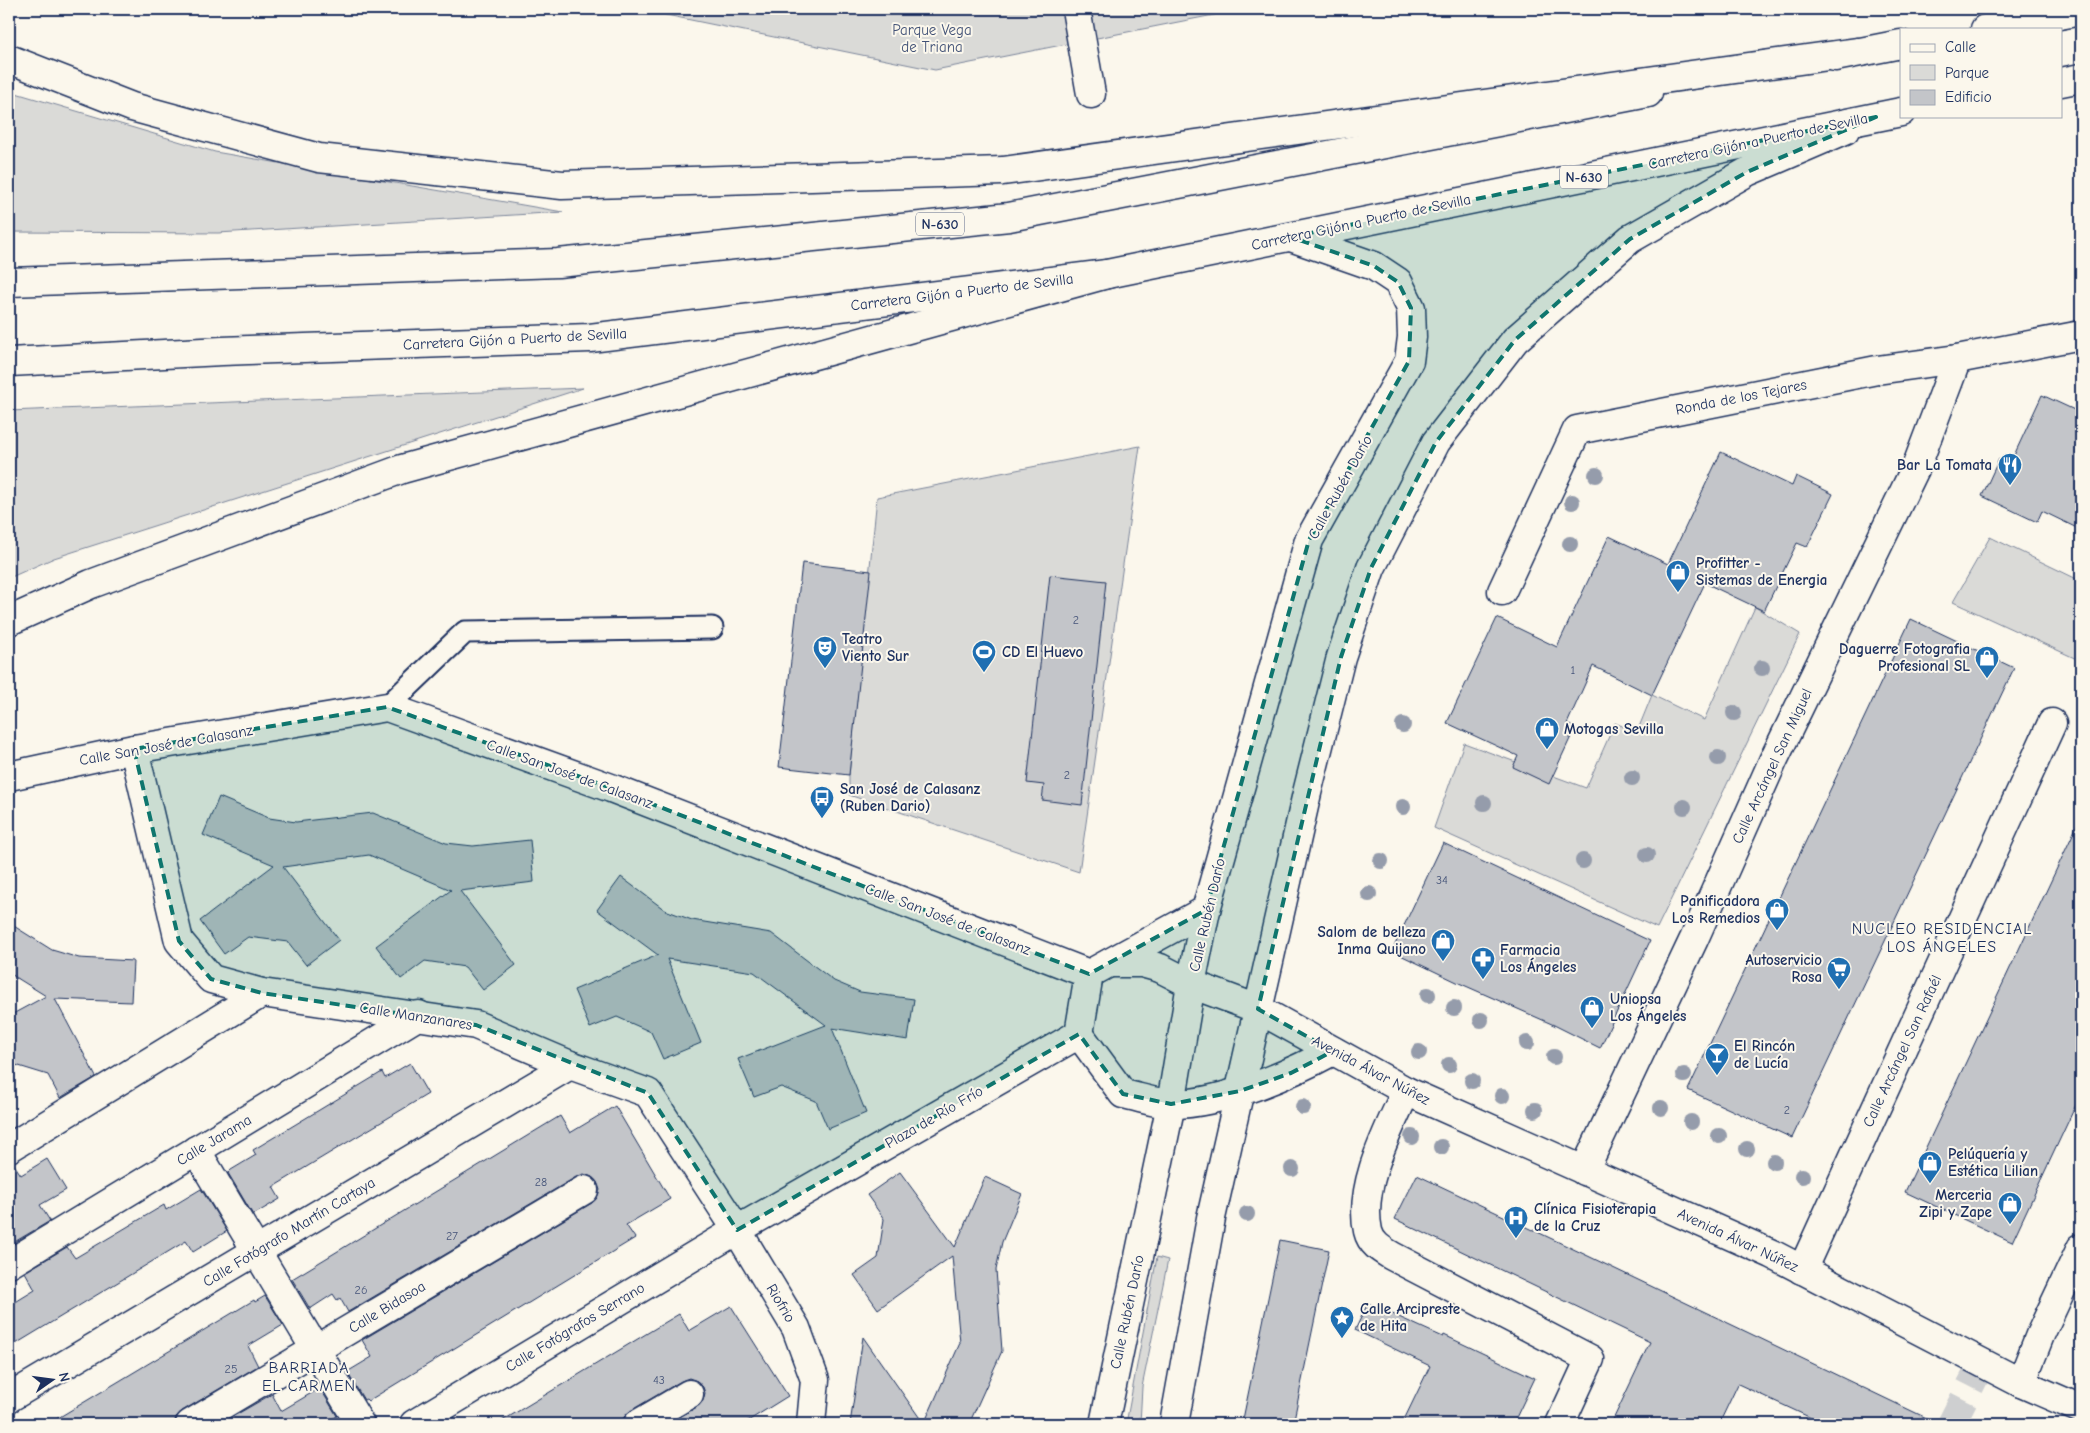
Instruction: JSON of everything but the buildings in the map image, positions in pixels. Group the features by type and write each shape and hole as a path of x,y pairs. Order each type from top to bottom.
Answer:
{"main road":[{"path":"1076,9 1091,94"},
{"path":"1990,28 2081,11"},
{"name":"N-630","path":"9,282 558,263 1009,217 1900,44"},
{"path":"9,59 132,107 319,158 562,184 1003,171 1857,52"},
{"path":"2062,82 2081,78"},
{"path":"1174,1424 1211,1218 1307,793 1340,657 1371,568 1436,442 1515,340 1630,238 1747,172 1889,114"},
{"name":"Carretera Gijón a Puerto de Sevilla","path":"9,362 590,338 1107,274 1889,114"},
{"name":"Calle Rubén Darío","path":"1104,1424 1171,1104 1191,984 1206,910 1309,540 1374,426 1408,361 1412,337 1411,308 1398,282 1374,266 1291,237"},
{"path":"9,621 91,584 402,469 1107,274"},
{"name":"Ronda de los Tejares","path":"1502,591 1577,430 1877,370 1957,359 2081,335"},
{"name":"Calle Arcángel San Miguel","path":"1584,1171 1694,939 1773,761 1916,465 1957,359"},
{"name":"Calle San José de Calasanz","path":"9,776 134,749 387,707 1099,968 1142,963 1160,968 1191,984 1258,1010"},
{"name":"Calle Arcángel San Rafaél","path":"1802,1270 2052,723"},
{"name":"Calle Manzanares","path":"134,749 179,942 212,979 262,993 476,1025 570,1065 648,1093"},
{"path":"1206,910 1099,968 1079,1034 1123,1094 1171,1104 1200,1101 1291,1073 1333,1051"},
{"path":"9,1148 262,993"},
{"name":"Avenida Álvar Núñez","path":"1258,1010 1406,1091 1772,1254 2021,1383 2081,1410"},
{"name":"Calle Jarama","path":"9,1264 419,1015"},
{"name":"Plaza de Río Frío","path":"737,1230 1079,1034"},
{"name":"Calle Fotógrafo Martín Cartaya","path":"9,1398 570,1065"},
{"path":"1406,1091 1384,1140 1370,1181 1367,1205 1368,1233 1377,1246 1392,1256 1590,1360 1560,1424"},
{"name":"Riofrio","path":"648,1093 737,1230 796,1328 815,1380 812,1424"},
{"path":"196,1150 360,1424"},
{"name":"Calle Bidasoa","path":"190,1424 584,1190"},
{"name":"Calle Fotógrafos Serrano","path":"414,1424 737,1230"},
{"path":"2021,1383 2040,1335 2081,1248"},
{"path":"638,1424 689,1394"}],"lane":[{"path":"387,707 464,632 712,628"}],"highlighted area":[{"path":"1876,117 1747,172 1630,239 1515,340 1436,442 1371,568 1341,657 1258,1009 1333,1051 1291,1073 1240,1091 1171,1104 1123,1094 1079,1034 737,1230 648,1093 476,1025 262,993 211,979 179,941 134,749 387,707 611,788 1089,974 1206,910 1309,540 1409,361 1411,308 1398,282 1374,266 1291,237"}],"green space":[{"name":"Parque Vega de Triana","path":"637,9 1244,9 935,70"},
{"path":"9,91 215,152 563,212 218,233 9,232"},
{"path":"583,388 54,558 9,578 9,411"},
{"name":"CD El Huevo","path":"1140,446 1079,872 849,795 849,775 877,497"},
{"path":"1990,537 2081,581 2081,661 1953,602"},
{"path":"1755,607 1800,634 1657,928 1434,828 1464,743 1586,788 1615,723 1637,732 1652,695 1704,720"},
{"path":"1157,1257 1168,1260 1142,1387 1140,1424 1126,1424"}],"tunnel":[{"path":"1951,1424 1982,1363"}],"place":[{"name":"Bar La Tomata","path":"2010,486"},
{"name":"Profitter - Sistemas de Energia","path":"1678,593"},
{"name":"Teatro Viento Sur","path":"825,669"},
{"name":"CD El Huevo","path":"984,673"},
{"name":"Daguerre Fotografia Profesional SL","path":"1987,679"},
{"name":"Motogas Sevilla","path":"1547,750"},
{"name":"San José de Calasanz (Ruben Dario)","path":"822,819"},
{"name":"Panificadora Los Remedios","path":"1777,931"},
{"name":"Salom de belleza Inma Quijano","path":"1443,962"},
{"name":"Farmacia Los Ángeles","path":"1483,980"},
{"name":"Autoservicio Rosa","path":"1839,990"},
{"name":"Uniopsa Los Ángeles","path":"1592,1029"},
{"name":"El Rincón de Lucía","path":"1717,1076"},
{"name":"Pelúquería y Estética Lilian","path":"1930,1184"},
{"name":"Merceria Zipi y Zape","path":"2010,1225"},
{"name":"Clínica Fisioterapia de la Cruz","path":"1516,1239"},
{"name":"Calle Arcipreste de Hita","path":"1342,1339"}],"district":[{"name":"NUCLEO RESIDENCIAL LOS ÁNGELES","path":"1942,938"},
{"name":"BARRIADA EL CARMEN","path":"309,1377"}]}
